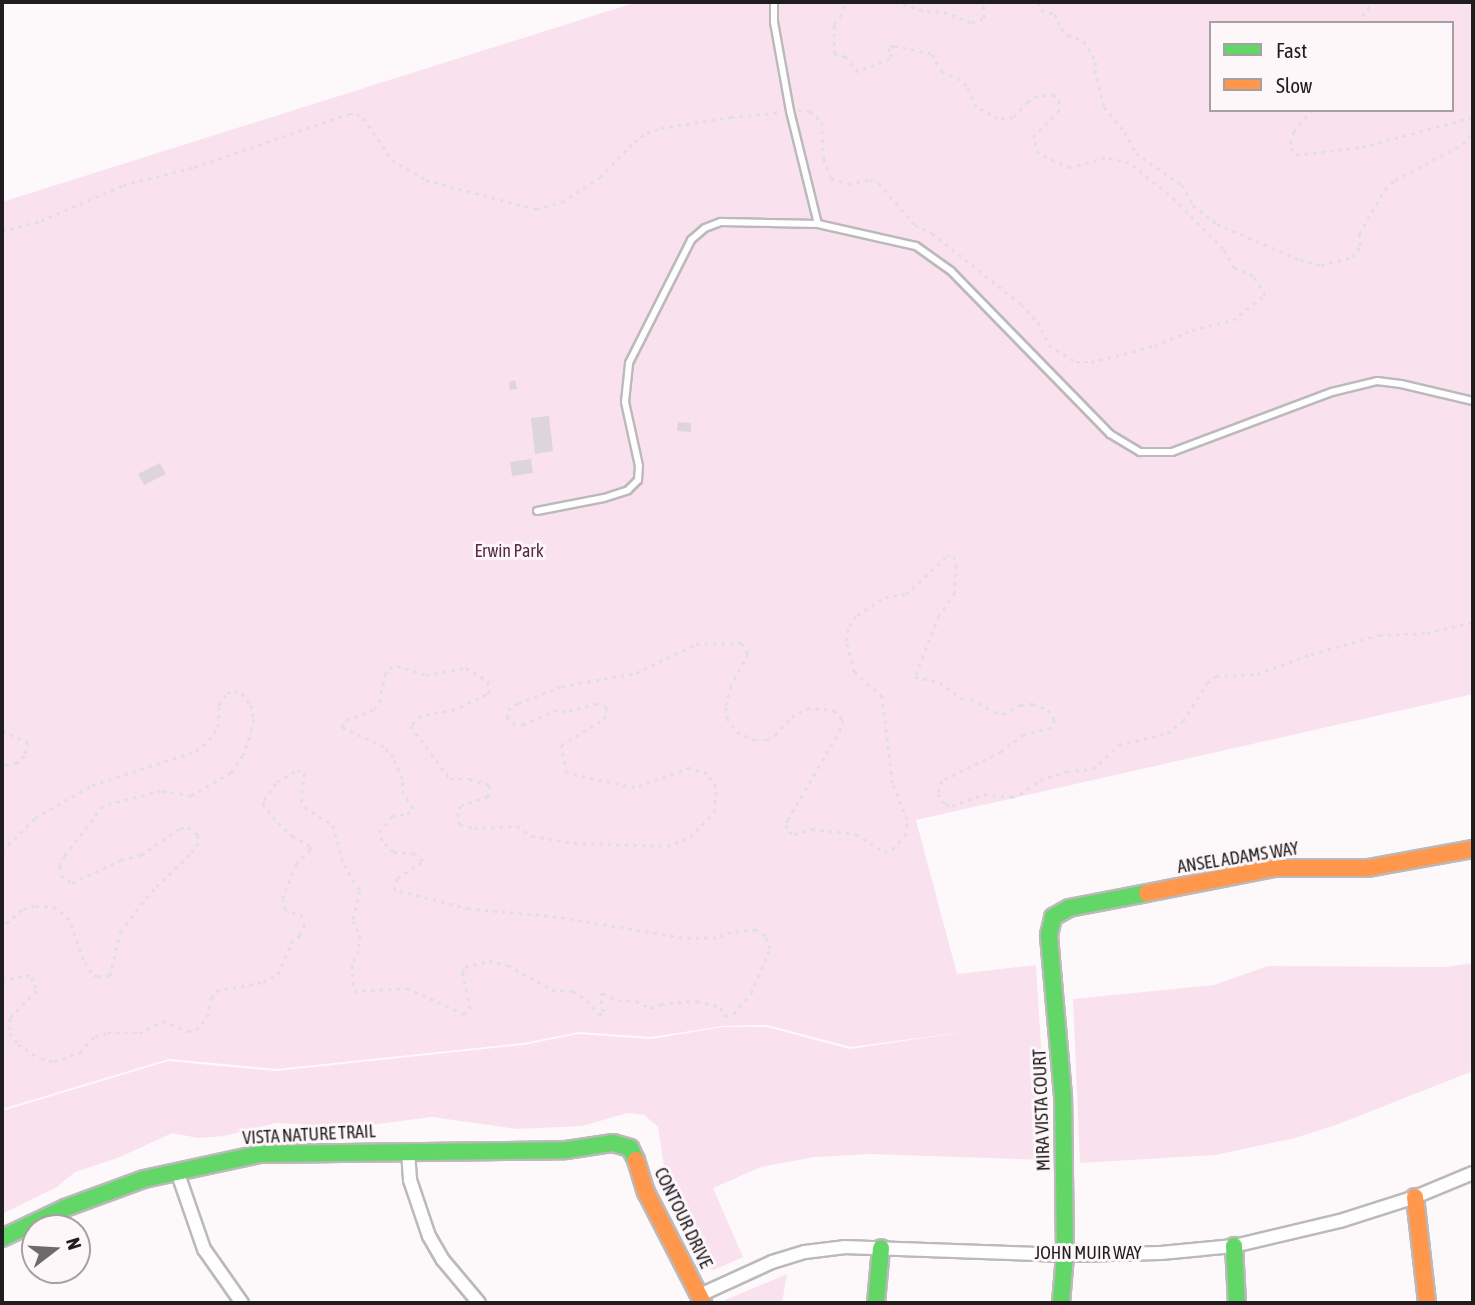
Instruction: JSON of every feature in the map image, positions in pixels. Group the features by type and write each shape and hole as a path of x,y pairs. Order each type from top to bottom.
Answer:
{"street":[{"name":"ANSEL ADAMS WAY","path":"1053,917 1069,908 1275,868 1368,868 1473,849"},
{"name":"MIRA VISTA COURT","path":"1053,917 1049,935 1063,1096 1065,1255 1061,1303"},
{"name":"VISTA NATURE TRAIL","path":"2,1238 108,1191 177,1171 260,1154 566,1150 613,1143 630,1148"},
{"name":"CONTOUR DRIVE","path":"630,1148 646,1192 701,1299"},
{"path":"408,1151 410,1180 429,1236 443,1260 479,1303"},
{"path":"177,1171 204,1249 242,1303"},
{"name":"JOHN MUIR WAY","path":"701,1299 772,1262 805,1252 844,1247 1065,1255 1161,1253 1234,1246 1340,1221 1415,1197 1473,1173"},
{"path":"1415,1197 1427,1303"},
{"path":"1234,1246 1237,1303"},
{"path":"876,1303 881,1248"}],"lane":[{"path":"774,2 776,38 790,111 818,224"},
{"path":"537,511 604,498 628,489 638,480 639,466 625,402 626,375 633,352 691,240 705,228 721,222 818,224 904,241 929,253 951,271 1110,434 1140,453 1172,452 1332,392 1377,382 1401,384 1473,401"}],"path":[{"path":"2,231 41,222 123,185 194,167 349,114 364,118 392,160 426,180 536,209 562,202 600,177 634,142 661,128 802,109 818,115 824,134 824,159 831,178 848,184 869,180 879,183 915,225 932,233 1021,304 1038,322 1049,345 1076,362 1091,362 1154,346 1192,330 1233,320 1265,296 1253,276 1234,268 1223,249 1175,200 1129,163 1105,158 1070,168 1044,159 1038,154 1032,136 1058,112 1060,104 1054,95 1038,96 1028,102 1013,118 998,119 976,107 960,80 942,72 931,54 894,46 888,48 892,54 890,59 858,72 845,57 834,54 834,24 840,17 845,2"},
{"path":"895,2 928,11 944,12 972,23 984,18 983,2"},
{"path":"1039,2 1041,10 1055,14 1060,28 1068,36 1084,41 1096,62 1095,70 1104,107 1125,132 1136,153 1182,185 1193,205 1217,224 1300,260 1321,265 1352,257 1360,246 1359,234 1385,190 1395,180 1463,144 1473,133"},
{"path":"1358,21 1372,2"},
{"path":"1311,112 1294,132 1291,148 1296,155 1362,147 1473,117"},
{"path":"2,981 26,975 32,977 37,991 10,1017 10,1033 18,1044 41,1059 54,1061 80,1052 95,1036 108,1033 139,1034 163,1021 188,1031 196,1030 207,1017 211,998 216,991 263,982 278,974 291,943 300,935 304,926 303,917 285,910 282,900 296,864 310,850 310,846 293,837 263,805 277,782 297,770 305,773 301,799 305,807 332,825 344,865 360,891 353,921 360,935 359,951 352,965 354,991 407,988 464,1014 470,1009 462,972 465,967 489,961 508,965 552,990 573,990 587,1000 599,1015 604,1012 600,995 603,993 618,1001 636,1001 650,1008 661,1004 697,1001 721,1007 725,1016 734,1014 751,993 770,949 765,936 756,930 731,932 716,938 682,939 556,917 468,909 394,890 397,878 423,861 414,854 393,852 382,841 379,832 392,816 407,814 413,808 404,794 402,779 393,758 384,747 341,727 346,720 374,709 379,702 383,679 389,668 397,666 426,675 466,668 488,681 490,692 486,695 455,710 421,716 411,726 450,779 469,779 491,785 488,797 461,806 458,813 460,825 474,828 517,826 533,836 574,843 667,846 690,837 714,812 716,787 707,774 690,768 635,788 566,773 561,745 604,719 607,708 597,704 565,712 556,710 524,725 515,725 507,718 508,710 518,703 562,686 636,673 696,644 742,643 748,654 732,686 726,707 727,718 737,732 755,740 766,740 775,736 791,718 807,708 834,710 843,720 841,729 788,820 786,825 789,832 794,834 812,829 856,834 884,852 892,849 905,836 907,820 892,783 882,698 854,673 846,641 849,626 857,615 885,597 906,594 947,556 954,556 956,565 955,593 939,617 915,677 940,682 962,699 971,699 994,712 1003,714 1021,705 1033,704 1048,710 1055,720 1051,728 1024,735 1001,752 942,781 937,794 946,805 952,806 984,794 1011,797 1020,794 1040,780 1067,771 1093,769 1119,745 1167,733 1182,722 1207,683 1216,676 1257,674 1311,654 1379,635 1427,633 1473,622"},
{"path":"2,851 35,818 92,785 195,751 209,740 218,727 219,705 227,693 242,693 251,705 254,719 252,729 243,756 231,773 191,796 162,791 103,806 65,856 60,866 61,875 72,883 121,860 141,855 180,828 188,827 198,835 199,843 190,855 154,889 121,931 110,976 97,977 91,973 83,960 69,920 56,908 35,906 22,910 2,928"},
{"path":"2,732 28,742 25,756 18,763 2,766"}],"green space":[{"name":"Erwin Park","path":"637,2 1473,2 1473,694 916,820 957,974 1036,965 1048,1160 869,1154 815,1157 761,1167 713,1188 743,1257 714,1270 706,1267 666,1179 658,1127 644,1115 628,1113 582,1126 517,1129 432,1117 354,1127 276,1123 224,1136 198,1138 172,1133 120,1157 75,1172 57,1187 2,1214 2,1111 168,1061 276,1071 523,1045 578,1034 651,1039 723,1027 767,1027 850,1049 971,1031 851,1047 767,1025 723,1026 651,1037 579,1032 524,1043 277,1069 169,1059 2,1109 2,202"},
{"path":"1473,963 1473,1071 1336,1125 1295,1138 1215,1155 1080,1163 1073,999 1214,985 1268,966 1445,967"},
{"path":"787,1274 782,1303 723,1303 725,1300"}],"building":[{"path":"515,380 517,389 510,390 509,382"},
{"path":"549,416 553,451 535,454 531,418"},
{"path":"678,422 691,423 691,432 677,431"},
{"path":"531,459 533,473 512,476 510,462"},
{"path":"160,463 166,474 144,485 138,474"}],"traffic: fast":[{"path":"1061,1303 1065,1255 1063,1096 1049,935 1053,917 1069,908 1147,893"},
{"path":"2,1238 65,1208 144,1179 260,1154 566,1150 613,1143 630,1148 636,1160"},
{"path":"1234,1246 1237,1303"},
{"path":"876,1303 881,1248"}],"traffic: slow":[{"path":"1147,893 1275,868 1368,868 1473,849"},
{"path":"636,1160 646,1192 703,1303"},
{"path":"1415,1197 1427,1303"}]}
